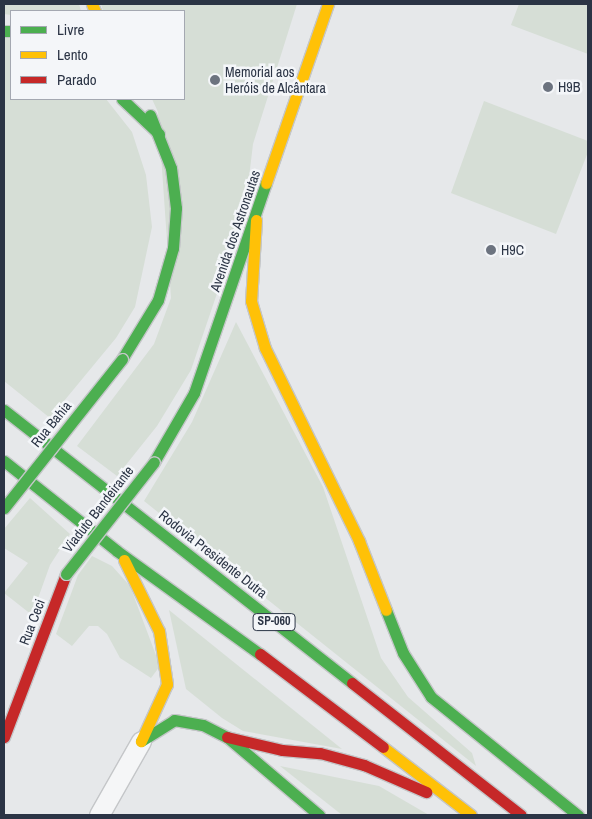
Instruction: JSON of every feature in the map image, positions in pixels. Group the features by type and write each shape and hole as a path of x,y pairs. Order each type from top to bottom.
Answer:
{"main road":[{"name":"Avenida dos Astronautas","path":"154,462 194,393 256,220 328,4"},
{"path":"123,100 159,134"},
{"path":"142,100 159,134"},
{"name":"Rua Bahia","path":"4,508 122,359 158,300 173,248 176,208 171,168 159,134"},
{"path":"256,220 251,301 265,348 359,541 403,653 431,697 578,815"},
{"path":"4,399 28,429"},
{"name":"Rodovia Presidente Dutra","path":"4,410 521,815"},
{"name":"SP-060","path":"4,461 118,551 311,691 471,815"},
{"name":"Viaduto Bandeirante","path":"66,574 154,462"},
{"path":"118,551 132,571 160,631 167,684 141,741"},
{"name":"Rua Ceci","path":"4,737 7,719 66,574"},
{"path":"141,741 174,720 203,725 227,737 282,750 320,753 364,765 454,802"},
{"path":"227,737 319,815"}],"street":[{"path":"100,815 141,741"}],"shaded area":[{"path":"4,4 79,4 81,10 10,10 10,15 4,14"},
{"path":"101,4 297,4 253,144 245,211 191,370 157,426 117,476 77,446 154,344 171,298 158,112 152,100 185,100 185,10 103,10"},
{"path":"519,4 588,4 588,54 511,25"},
{"path":"4,37 10,38 10,100 107,100 132,132 146,175 152,227 135,307 116,338 50,418 4,381"},
{"path":"484,101 588,141 588,152 556,234 451,193"},
{"path":"236,322 323,487 381,658 408,697 472,753 476,766 144,501 192,422"},
{"path":"30,498 70,534 50,565 32,615 4,593 28,563 4,548 4,529"},
{"path":"92,556 112,566 130,586 160,666 151,678 120,658 107,634 98,626 89,626 72,646 56,634 78,575"},
{"path":"169,610 342,749 243,731 222,718 186,689"},
{"path":"280,766 379,786 429,815 342,815"}],"traffic: fast":[{"path":"4,31 10,31"},
{"path":"123,100 159,134"},
{"path":"122,359 158,300 173,248 176,208 171,168 150,115"},
{"path":"154,462 194,393 266,183"},
{"path":"4,508 122,359"},
{"path":"4,410 352,683"},
{"path":"4,461 117,551 260,654"},
{"path":"66,574 154,462"},
{"path":"386,610 403,653 431,697 578,815"},
{"path":"141,741 174,720 203,725 227,737 319,815"}],"traffic: slow":[{"path":"92,4 95,10"},
{"path":"266,183 328,4"},
{"path":"256,220 251,301 265,348 359,541 386,610"},
{"path":"124,560 159,631 167,684 141,741"},
{"path":"383,747 471,815"}],"traffic: jam":[{"path":"4,737 66,574"},
{"path":"260,654 383,747"},
{"path":"352,683 521,815"},
{"path":"227,737 282,750 320,753 364,765 426,792"}],"place":[{"name":"Memorial aos Heróis de Alcântara","path":"215,80"},
{"name":"H9B","path":"548,87"},
{"name":"H9C","path":"491,250"}]}
